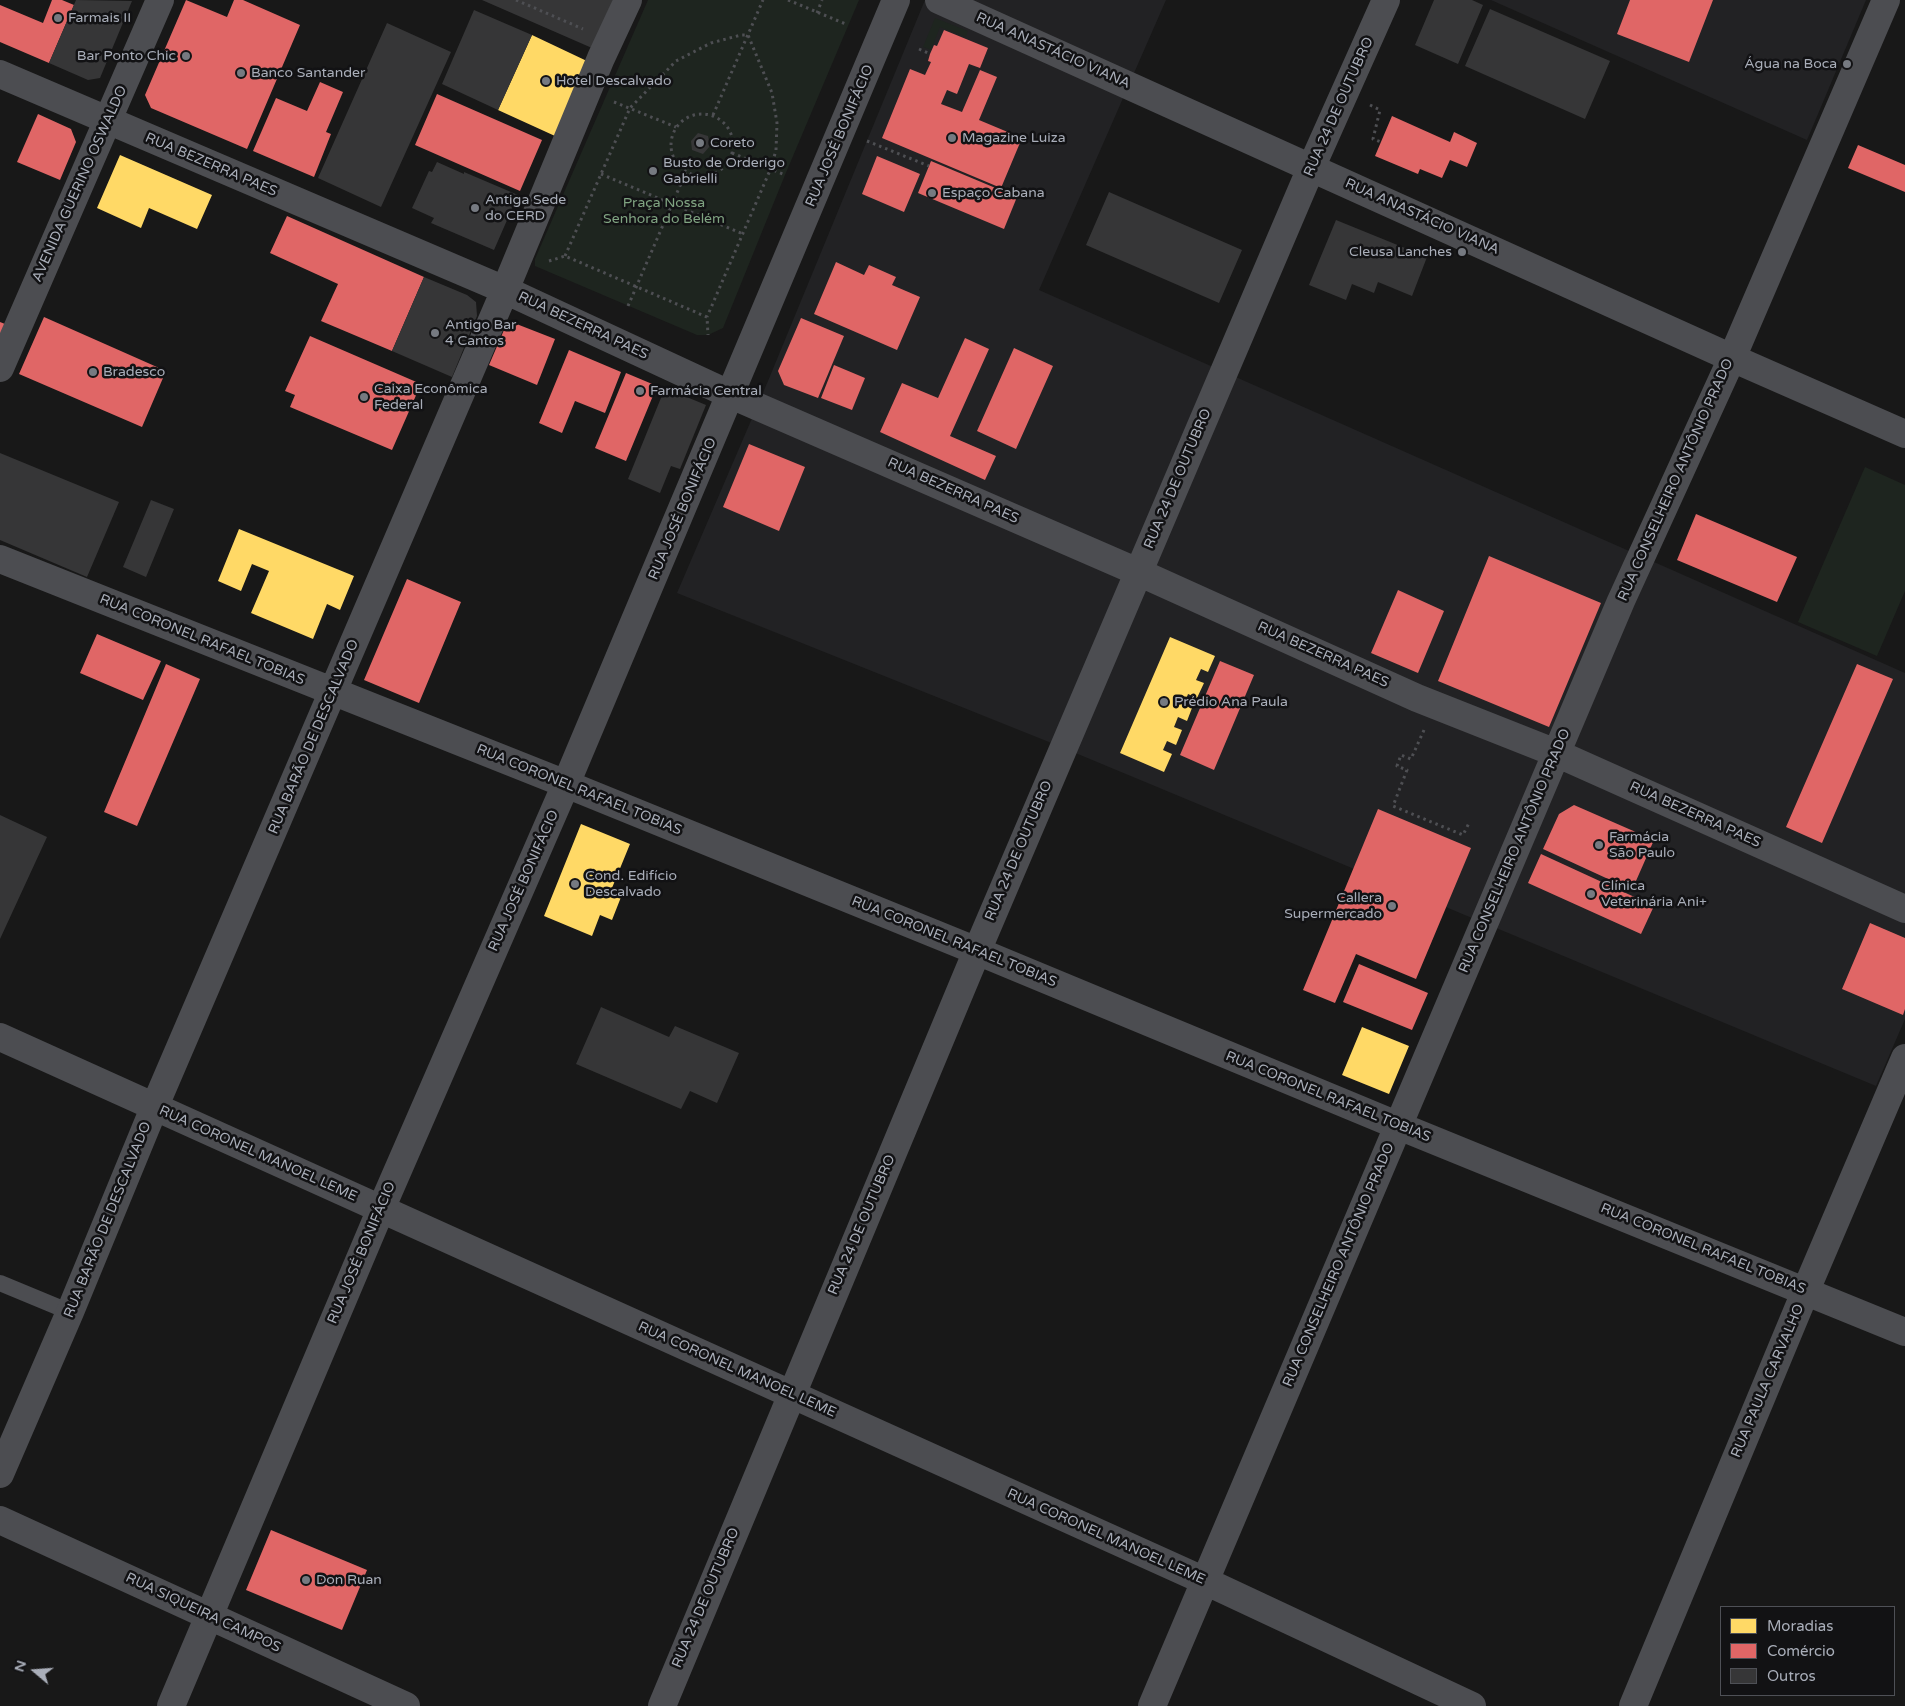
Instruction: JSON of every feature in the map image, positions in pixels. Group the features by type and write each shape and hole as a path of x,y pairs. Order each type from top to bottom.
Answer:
{"street":[{"name":"AVENIDA GUERINO OSWALDO","path":"0,368 160,0"},
{"name":"RUA BARÃO DE DESCALVADO","path":"0,1474 70,1312 154,1108 505,290 601,58 628,0"},
{"name":"RUA JOSÉ BONIFÁCIO","path":"171,1706 381,1209 566,784 896,0"},
{"name":"RUA ANASTÁCIO VIANA","path":"939,0 1732,358 1905,434"},
{"name":"RUA 24 DE OUTUBRO","path":"662,1706 977,951 1311,168 1386,0"},
{"name":"RUA CONSELHEIRO ANTÔNIO PRADO","path":"1152,1706 1621,601 1732,358 1886,0"},
{"name":"RUA BEZERRA PAES","path":"0,74 505,290 731,395 1138,572 1435,706 1556,753 1905,908"},
{"name":"RUA CORONEL RAFAEL TOBIAS","path":"0,559 566,784 1905,1332"},
{"name":"RUA CORONEL MANOEL LEME","path":"0,1037 1205,1581 1472,1706"},
{"name":"RUA PAULA CARVALHO","path":"1632,1706 1905,1058"},
{"name":"RUA SIQUEIRA CAMPOS","path":"0,1520 406,1706"}],"lane":[{"path":"0,1283 70,1312"}],"path":[{"path":"516,0 589,31"},
{"path":"713,115 763,0"},
{"path":"788,0 848,25"},
{"path":"817,13 822,0"},
{"path":"707,317 565,256 630,108 676,61 710,42 741,35 748,36"},
{"path":"708,335 707,317 771,168 776,150 777,123 772,93 748,36"},
{"path":"918,49 930,54"},
{"path":"1365,103 1380,110 1373,139 1381,142"},
{"path":"622,105 676,127"},
{"path":"703,113 713,115 727,126 733,144 728,162 714,174 704,176 686,172 678,166 670,147 676,127 683,119 692,115 703,113"},
{"path":"842,130 929,166"},
{"path":"732,153 784,175"},
{"path":"628,306 686,172"},
{"path":"601,174 743,234"},
{"path":"1424,729 1411,759 1401,755 1397,766 1407,770 1393,806 1463,835 1469,823"}],"shaded area":[{"path":"925,0 1166,0 1039,290 1905,673 1905,1019 1876,1086 1049,742 677,593 768,381"},
{"path":"1491,0 1866,0 1807,140"}],"green space":[{"name":"Praça Nossa Senhora do Belém","path":"648,0 859,0 723,328 708,335 697,335 535,266 535,259"},
{"path":"935,18 968,31 966,37 940,27 931,50 923,47"},
{"path":"1865,467 1905,485 1905,591 1877,656 1798,622"}],"building: Moradias":[{"name":"Hotel Descalvado","path":"532,35 589,62 555,136 498,110"},
{"path":"120,155 212,195 197,229 149,208 141,228 97,208"},
{"path":"239,529 354,576 340,610 327,604 313,639 251,613 269,571 252,564 241,591 218,581"},
{"name":"Prédio Ana Paula","path":"1170,637 1215,656 1208,672 1201,669 1196,680 1204,683 1197,698 1188,694 1184,705 1192,708 1187,721 1178,717 1174,727 1182,730 1176,745 1167,741 1163,750 1172,754 1164,772 1120,753"},
{"name":"Cond. Edifício Descalvado","path":"581,824 630,844 612,888 623,892 612,920 600,915 592,936 544,916"},
{"path":"1362,1027 1409,1046 1389,1094 1342,1075"}],"building: Comércio":[{"path":"52,0 62,0 74,5 49,63 0,42 0,5 43,23"},
{"name":"Banco Santander","path":"186,0 227,17 234,0 243,0 300,25 247,149 151,108 145,95"},
{"path":"1630,0 1713,0 1689,62 1617,34"},
{"name":"Magazine Luiza","path":"944,30 988,48 980,68 969,64 957,94 947,90 941,104 962,112 980,70 997,77 979,120 1022,138 1001,188 882,138 910,69 925,75 931,62 928,61 930,54 934,45 937,46"},
{"path":"320,82 343,92 326,132 331,134 314,177 253,151 276,98 307,111"},
{"path":"437,94 542,140 520,191 415,145"},
{"path":"38,114 71,129 76,142 60,180 17,162"},
{"path":"1392,116 1450,142 1454,132 1477,143 1467,167 1450,160 1442,178 1420,169 1418,174 1375,156"},
{"path":"1858,145 1905,165 1905,192 1848,168"},
{"path":"877,156 920,174 904,212 862,194"},
{"path":"931,161 1017,197 1004,229 918,193"},
{"path":"287,216 424,277 392,351 321,321 338,284 270,253"},
{"path":"836,262 864,275 869,265 896,277 892,285 920,297 897,350 814,314"},
{"name":"Bradesco","path":"44,317 166,371 142,427 19,374"},
{"path":"801,318 844,336 818,398 784,385 778,371"},
{"path":"0,322 5,324 0,337"},
{"path":"514,323 555,339 537,385 489,365 504,330"},
{"path":"310,336 421,384 392,450 290,407 295,395 285,391"},
{"path":"965,338 989,349 950,436 996,456 985,480 880,432 902,383 938,398"},
{"path":"1014,348 1053,366 1016,449 977,431"},
{"path":"569,350 621,372 605,413 575,401 562,433 539,423"},
{"path":"834,365 865,378 852,410 821,398"},
{"path":"626,373 657,386 626,461 595,448"},
{"path":"749,444 805,467 779,531 723,507"},
{"path":"1696,514 1797,557 1777,602 1677,560"},
{"path":"1489,556 1601,603 1549,727 1438,681"},
{"path":"407,579 461,602 419,703 364,680"},
{"path":"1398,590 1444,611 1418,673 1371,653"},
{"path":"97,634 161,661 143,700 80,673"},
{"path":"1220,661 1254,675 1214,770 1180,755"},
{"path":"166,664 200,679 137,826 104,812"},
{"path":"1857,664 1893,679 1822,843 1786,827"},
{"name":"Farmácia São Paulo","path":"1574,805 1654,840 1632,890 1543,849 1559,814"},
{"name":"Callera Supermercado","path":"1378,809 1471,848 1416,979 1356,954 1335,1003 1303,990"},
{"name":"Clínica Veterinária Ani+","path":"1541,854 1654,906 1641,934 1528,883"},
{"path":"1870,923 1905,938 1905,1009 1903,1015 1842,989"},
{"path":"1359,964 1428,993 1412,1030 1343,1002"},
{"name":"Don Ruan","path":"271,1530 367,1570 342,1630 246,1590"}],"building: Outros":[{"path":"76,0 132,1 100,78 88,80 49,63"},
{"path":"482,0 613,0 592,48"},
{"path":"1434,0 1472,0 1483,5 1458,64 1415,45"},
{"path":"1490,9 1610,61 1585,119 1465,66"},
{"path":"474,10 532,35 498,110 442,84"},
{"path":"387,23 451,52 381,207 318,178"},
{"name":"Coreto","path":"698,133 708,136 710,146 703,154 692,150 691,141"},
{"name":"Antiga Sede do CERD","path":"437,162 518,195 494,250 431,223 434,218 412,208 429,171 432,172"},
{"path":"1109,192 1242,250 1219,303 1086,245"},
{"path":"1336,220 1427,257 1412,296 1378,282 1374,293 1352,284 1346,300 1309,285"},
{"name":"Antigo Bar 4 Cantos","path":"424,277 467,295 476,302 477,316 452,377 392,351"},
{"path":"665,388 706,405 680,469 671,466 660,493 628,479"},
{"path":"0,453 119,502 87,577 0,540"},
{"path":"151,500 174,509 146,577 123,567"},
{"path":"0,815 47,837 0,939"},
{"path":"601,1007 669,1037 675,1026 739,1053 717,1103 690,1091 681,1109 576,1064"}],"place":[{"name":"Farmais II","path":"58,18"},
{"name":"Bar Ponto Chic","path":"186,56"},
{"name":"Água na Boca","path":"1847,64"},
{"name":"Banco Santander","path":"241,73"},
{"name":"Hotel Descalvado","path":"546,81"},
{"name":"Magazine Luiza","path":"952,138"},
{"name":"Coreto","path":"700,143"},
{"name":"Busto de Orderigo Gabrielli","path":"653,171"},
{"name":"Espaço Cabana","path":"932,193"},
{"name":"Antiga Sede do CERD","path":"475,208"},
{"name":"Cleusa Lanches","path":"1462,252"},
{"name":"Antigo Bar 4 Cantos","path":"435,333"},
{"name":"Bradesco","path":"93,372"},
{"name":"Farmácia Central","path":"640,391"},
{"name":"Caixa Econômica Federal","path":"364,397"},
{"name":"Prédio Ana Paula","path":"1164,702"},
{"name":"Farmácia São Paulo","path":"1599,845"},
{"name":"Cond. Edifício Descalvado","path":"575,884"},
{"name":"Clínica Veterinária Ani+","path":"1591,894"},
{"name":"Callera Supermercado","path":"1392,906"},
{"name":"Don Ruan","path":"306,1580"}]}
